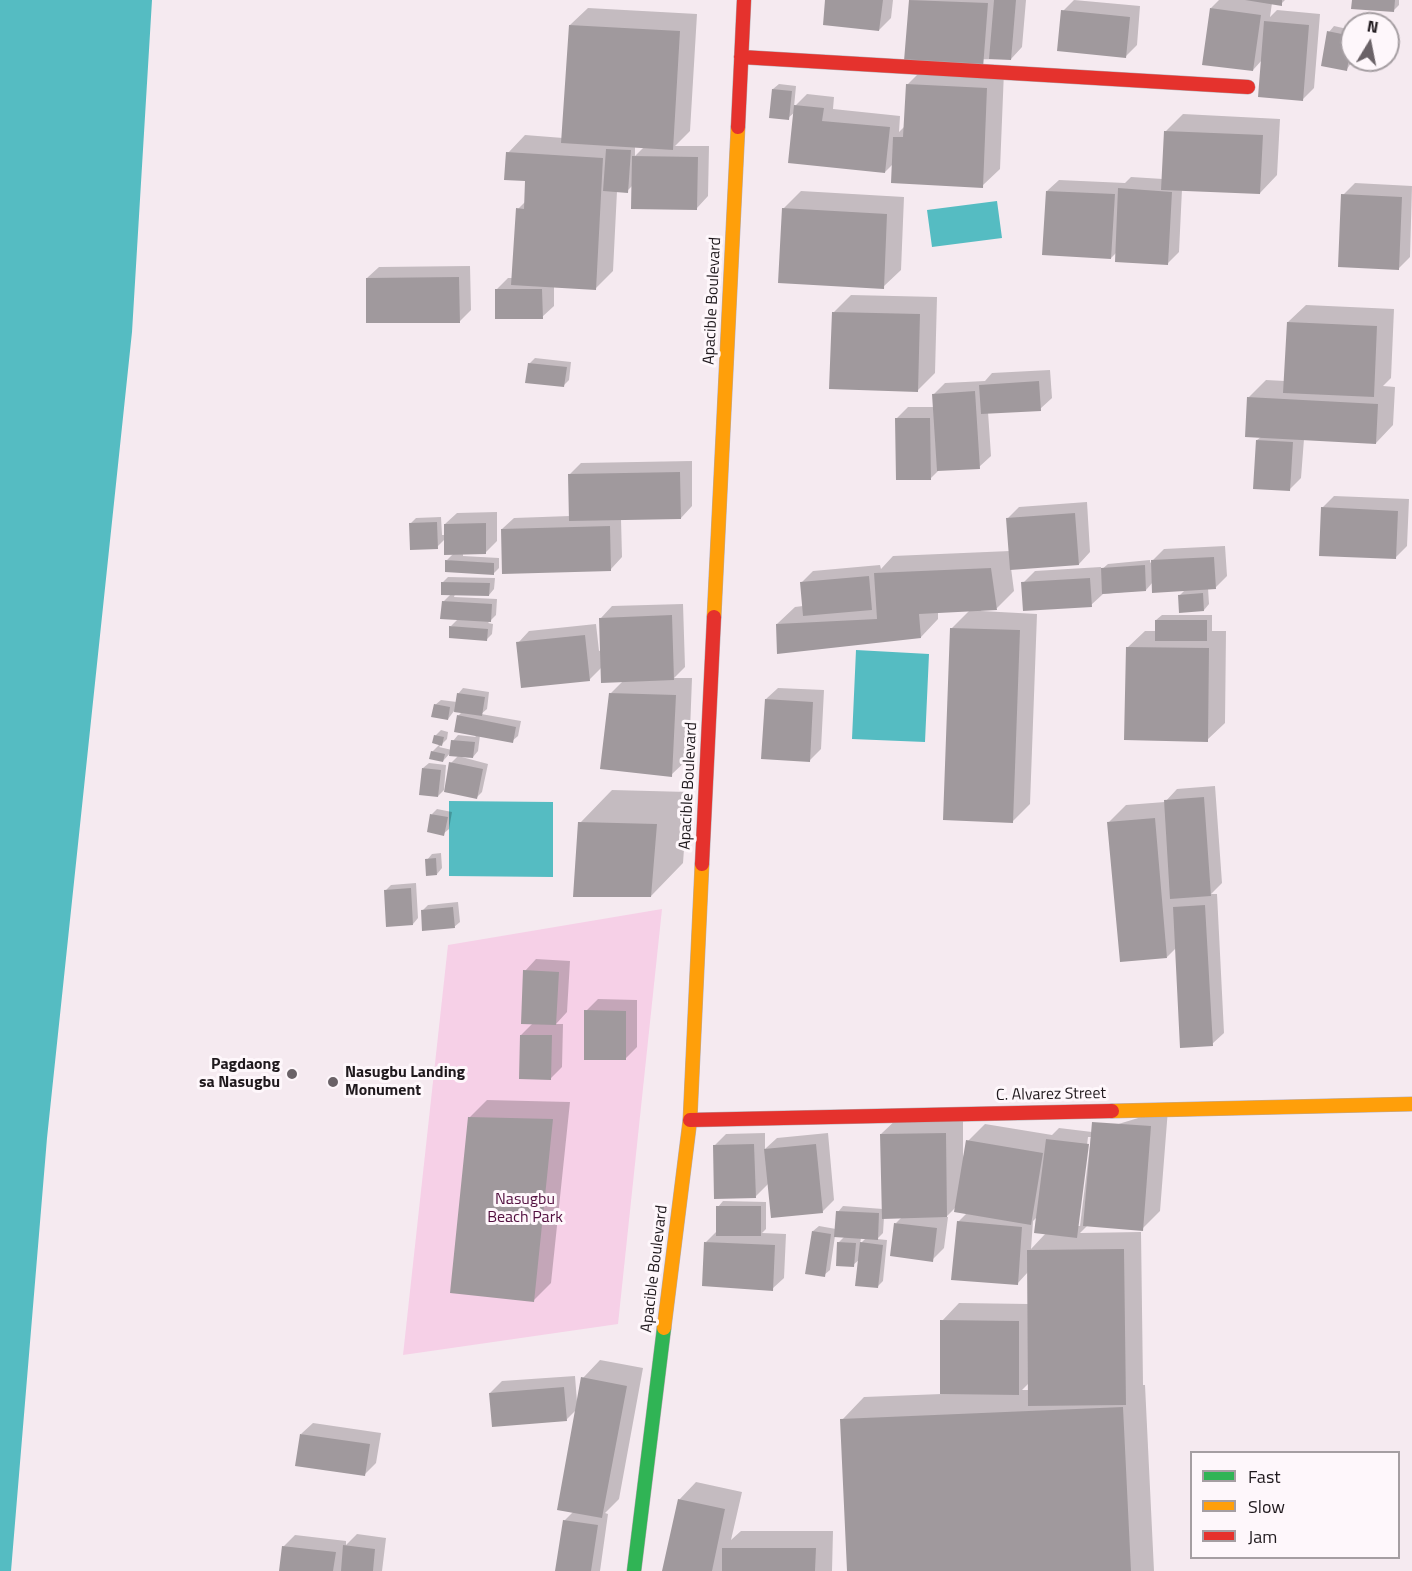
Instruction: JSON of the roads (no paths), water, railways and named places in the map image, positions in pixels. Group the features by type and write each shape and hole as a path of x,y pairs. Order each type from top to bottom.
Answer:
{"street":[{"name":"Apacible Boulevard","path":"634,1571 690,1120 744,0"},
{"path":"741,57 1248,87"},
{"name":"C. Alvarez Street","path":"690,1120 1412,1104"}],"water":[{"path":"0,0 152,0 132,332 47,1138 11,1571 0,1571"},
{"path":"997,201 1002,238 932,247 927,210"},
{"path":"856,650 929,654 925,742 852,739"},
{"path":"449,801 553,802 553,877 449,876"}],"place":[{"name":"Pagdaong sa Nasugbu","path":"292,1074"},
{"name":"Nasugbu Landing Monument","path":"333,1082"}],"park label":[{"name":"Nasugbu Beach Park","path":"525,1209"}]}
